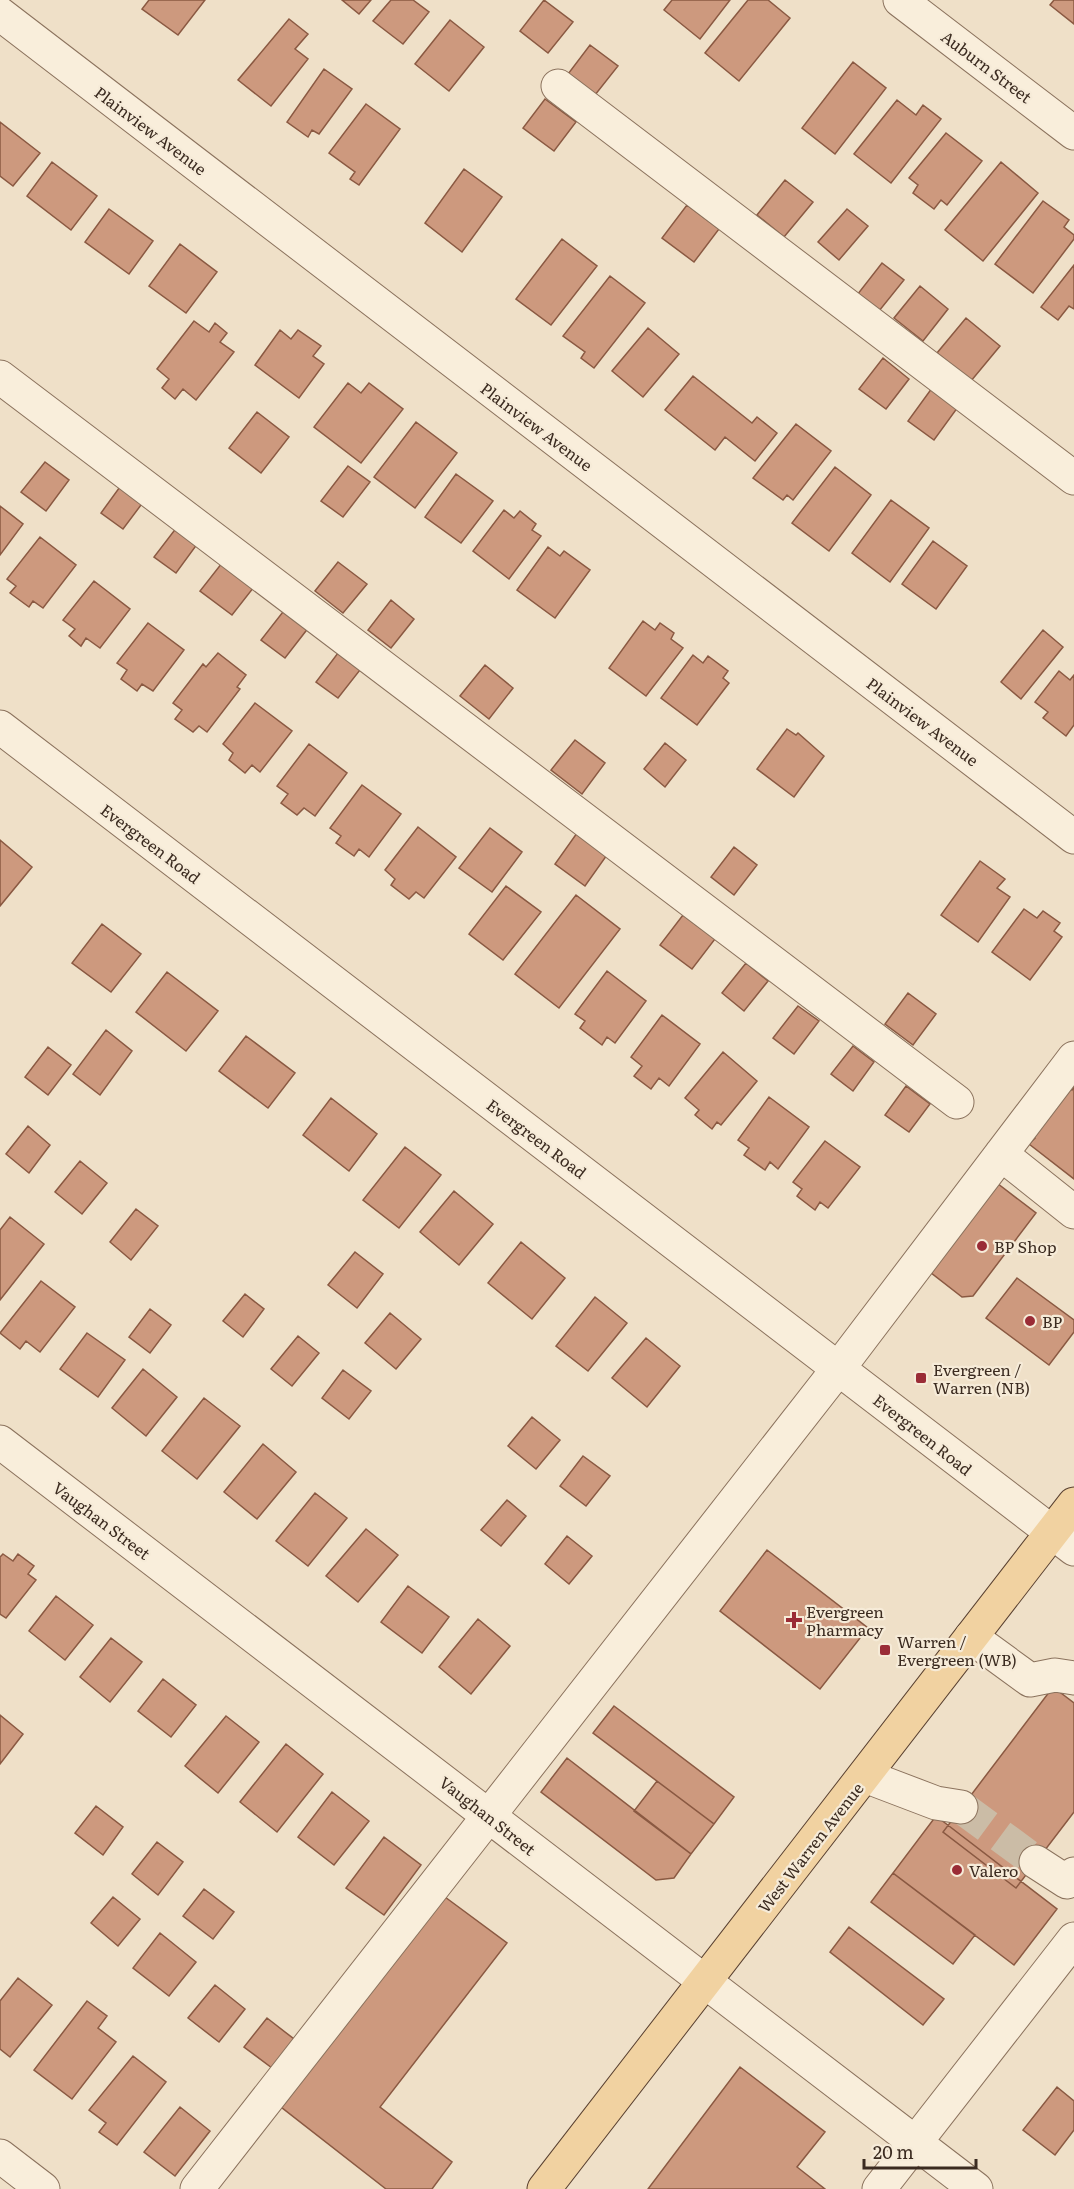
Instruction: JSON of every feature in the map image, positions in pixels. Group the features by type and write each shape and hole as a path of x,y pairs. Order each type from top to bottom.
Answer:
{"main road":[{"name":"West Warren Avenue","path":"544,2189 971,1637 1063,1541 1074,1504"}],"street":[{"name":"Auburn Street","path":"900,0 1074,133"},
{"name":"Plainview Avenue","path":"0,14 1074,837"},
{"path":"558,86 1074,478"},
{"path":"0,377 957,1102"},
{"name":"Evergreen Road","path":"0,727 1063,1541"},
{"path":"197,2189 838,1369 1074,1059"},
{"path":"1001,1154 1074,1212"},
{"name":"Vaughan Street","path":"0,1442 976,2189"},
{"path":"971,1637 1030,1680 1055,1675 1074,1678"},
{"path":"865,1776 936,1803 961,1807"},
{"path":"1036,1862 1067,1882 1074,1874"},
{"path":"879,2189 1074,1939"},
{"path":"0,2156 43,2189"}],"building":[{"path":"149,0 205,0 178,35 142,9"},
{"path":"342,0 371,0 359,14"},
{"path":"391,0 413,0 429,12 403,44 373,21"},
{"path":"544,0 573,22 548,53 520,31"},
{"path":"672,0 730,0 700,39 664,10"},
{"path":"748,0 768,0 790,18 739,81 705,53"},
{"path":"1054,0 1074,0 1074,24 1050,5"},
{"path":"289,19 308,34 295,49 308,59 271,106 238,80"},
{"path":"450,20 484,47 449,91 415,64"},
{"path":"590,45 618,66 595,95 568,74"},
{"path":"853,62 886,88 835,154 802,128"},
{"path":"324,69 352,89 319,134 312,130 308,137 287,122"},
{"path":"545,99 576,122 554,151 523,128"},
{"path":"897,100 916,115 923,105 941,119 891,183 854,154"},
{"path":"366,104 400,129 359,185 350,179 355,172 329,153"},
{"path":"0,122 40,153 13,186 0,176"},
{"path":"946,133 982,161 947,205 941,200 934,209 913,193 918,185 909,178"},
{"path":"52,162 97,196 71,230 27,196"},
{"path":"1001,162 1038,193 983,261 945,230"},
{"path":"464,169 502,197 462,252 425,223"},
{"path":"785,180 813,202 784,237 757,215"},
{"path":"1043,201 1069,220 1064,227 1074,235 1074,239 1033,293 995,264"},
{"path":"687,205 719,229 694,262 662,238"},
{"path":"109,209 153,241 129,274 85,242"},
{"path":"847,209 868,226 839,260 818,242"},
{"path":"562,239 597,266 551,325 516,299"},
{"path":"180,244 217,272 186,313 149,286"},
{"path":"882,263 904,280 879,311 857,295"},
{"path":"1074,265 1074,309 1069,306 1058,320 1041,307"},
{"path":"610,276 645,303 594,368 581,358 585,352 563,336"},
{"path":"920,286 948,309 923,341 894,318"},
{"path":"966,318 1000,346 971,381 937,353"},
{"path":"194,321 209,332 215,323 227,333 220,342 234,352 196,400 183,389 175,399 162,388 169,379 157,369"},
{"path":"648,328 679,354 643,397 612,371"},
{"path":"280,330 291,339 298,330 321,346 313,356 324,364 299,398 255,365"},
{"path":"883,358 909,379 886,409 859,389"},
{"path":"693,376 752,423 757,417 777,433 755,461 725,437 715,450 665,410"},
{"path":"348,383 361,393 369,383 403,409 361,463 314,427"},
{"path":"932,388 958,407 934,440 908,421"},
{"path":"257,412 289,437 261,473 229,448"},
{"path":"416,422 457,453 415,508 374,477"},
{"path":"796,424 831,451 793,500 787,495 783,500 753,478"},
{"path":"45,462 69,480 46,511 21,492"},
{"path":"348,466 370,482 343,517 321,501"},
{"path":"835,467 871,495 829,551 792,523"},
{"path":"456,474 493,501 461,543 425,517"},
{"path":"122,484 144,501 123,529 101,513"},
{"path":"891,500 929,528 890,582 852,553"},
{"path":"0,506 23,524 0,555"},
{"path":"504,510 514,518 520,511 536,524 532,530 541,536 509,579 473,551"},
{"path":"177,527 198,543 176,573 154,557"},
{"path":"40,537 76,565 43,608 33,601 29,607 10,593 16,586 7,579"},
{"path":"933,541 967,566 936,609 902,584"},
{"path":"548,547 560,556 564,551 590,570 555,618 517,590"},
{"path":"338,562 367,584 343,613 315,591"},
{"path":"222,563 254,587 232,615 200,591"},
{"path":"94,581 130,609 100,648 86,638 81,646 69,636 75,629 63,620"},
{"path":"391,600 414,619 391,648 368,630"},
{"path":"286,608 309,627 285,658 261,640"},
{"path":"643,621 655,630 660,623 674,633 671,639 683,648 646,696 609,668"},
{"path":"148,623 184,650 153,691 142,684 137,691 121,679 127,670 117,663"},
{"path":"1043,630 1063,647 1021,699 1001,682"},
{"path":"218,653 246,675 237,687 240,689 207,732 199,726 193,732 175,719 182,710 173,703 203,664 206,667"},
{"path":"338,653 360,670 338,698 316,682"},
{"path":"693,655 703,663 708,656 728,671 723,678 729,683 697,725 661,698"},
{"path":"485,665 513,688 489,719 460,696"},
{"path":"1059,671 1070,680 1074,675 1074,725 1066,736 1043,718 1048,712 1035,702"},
{"path":"255,703 292,731 260,772 252,765 245,773 229,760 233,753 223,744"},
{"path":"787,729 796,735 798,733 824,756 794,797 757,769"},
{"path":"575,740 605,763 582,794 551,770"},
{"path":"665,743 686,760 665,787 644,769"},
{"path":"309,744 347,773 315,816 304,808 297,815 281,803 288,794 277,786"},
{"path":"362,785 401,814 369,857 359,849 354,856 336,843 341,836 330,828"},
{"path":"418,827 456,857 424,898 416,892 409,899 391,885 395,879 385,870"},
{"path":"490,828 522,852 492,892 459,868"},
{"path":"577,833 607,855 585,886 555,864"},
{"path":"0,840 32,867 0,906"},
{"path":"734,847 757,865 734,895 711,877"},
{"path":"980,861 1005,879 997,888 1010,897 978,942 941,915"},
{"path":"506,886 541,912 503,960 469,934"},
{"path":"576,895 620,929 559,1008 515,974"},
{"path":"1024,909 1037,918 1043,911 1060,923 1054,931 1062,937 1030,980 992,952"},
{"path":"683,915 715,939 692,969 660,945"},
{"path":"102,924 141,954 111,992 72,963"},
{"path":"746,963 768,981 744,1011 722,993"},
{"path":"607,971 646,1001 615,1043 607,1037 602,1045 580,1028 585,1021 575,1014"},
{"path":"167,972 218,1011 186,1051 136,1012"},
{"path":"908,993 936,1014 913,1045 885,1024"},
{"path":"798,1006 819,1021 794,1054 773,1038"},
{"path":"662,1015 700,1044 669,1086 659,1078 651,1089 634,1076 642,1066 631,1057"},
{"path":"106,1030 132,1051 100,1095 73,1074"},
{"path":"246,1036 295,1073 268,1108 219,1071"},
{"path":"853,1046 874,1062 853,1091 831,1074"},
{"path":"48,1047 71,1065 48,1095 25,1077"},
{"path":"723,1052 757,1081 721,1125 717,1122 712,1129 695,1115 699,1110 685,1098"},
{"path":"1066,1084 1072,1090 1074,1087 1074,1179 1029,1144 1035,1138 1028,1133"},
{"path":"906,1086 930,1104 909,1132 885,1115"},
{"path":"769,1097 809,1127 778,1169 770,1162 765,1170 744,1155 749,1148 738,1140"},
{"path":"331,1098 377,1134 349,1171 303,1135"},
{"path":"28,1126 50,1145 29,1173 6,1154"},
{"path":"825,1141 860,1167 828,1208 820,1202 815,1210 797,1196 802,1189 793,1182"},
{"path":"405,1147 441,1175 399,1228 363,1200"},
{"path":"80,1161 107,1183 82,1214 55,1192"},
{"path":"993,1180 1036,1213 973,1296 962,1297 926,1269"},
{"path":"454,1191 493,1224 459,1265 420,1232"},
{"path":"136,1209 158,1226 131,1260 110,1242"},
{"path":"10,1217 44,1244 0,1300 0,1230"},
{"path":"521,1242 565,1278 532,1319 488,1283"},
{"path":"355,1252 383,1274 357,1308 328,1285"},
{"path":"1017,1278 1074,1320 1074,1332 1049,1365 986,1318"},
{"path":"41,1281 75,1307 40,1352 26,1341 20,1349 0,1333"},
{"path":"245,1294 264,1309 243,1337 223,1321"},
{"path":"595,1297 627,1323 588,1371 556,1346"},
{"path":"150,1309 171,1325 150,1353 129,1337"},
{"path":"390,1313 421,1339 396,1369 365,1343"},
{"path":"87,1333 125,1360 98,1397 60,1369"},
{"path":"298,1336 319,1353 292,1386 271,1369"},
{"path":"646,1338 680,1366 647,1407 612,1378"},
{"path":"143,1369 177,1397 146,1436 112,1408"},
{"path":"343,1370 371,1391 349,1419 322,1398"},
{"path":"204,1398 240,1426 197,1479 162,1451"},
{"path":"532,1417 560,1440 536,1469 508,1446"},
{"path":"263,1444 296,1472 257,1519 224,1492"},
{"path":"583,1456 610,1476 586,1506 560,1486"},
{"path":"315,1493 347,1518 308,1566 276,1541"},
{"path":"507,1500 526,1516 501,1546 481,1530"},
{"path":"366,1529 398,1555 358,1602 326,1576"},
{"path":"567,1536 592,1556 569,1584 545,1564"},
{"name":"Evergreen Pharmacy","path":"767,1550 868,1628 820,1689 720,1611"},
{"path":"3,1554 13,1561 18,1554 34,1566 28,1574 36,1580 6,1618 0,1614 0,1557"},
{"path":"408,1586 449,1617 422,1653 381,1622"},
{"path":"56,1596 93,1625 65,1660 29,1631"},
{"path":"478,1619 510,1646 471,1694 439,1667"},
{"path":"111,1638 142,1662 110,1702 80,1677"},
{"path":"163,1679 196,1705 171,1737 138,1711"},
{"path":"1053,1687 1074,1703 1074,1812 1016,1888 943,1832"},
{"path":"614,1706 734,1797 714,1824 593,1733"},
{"path":"0,1715 23,1734 0,1764"},
{"path":"226,1716 259,1742 218,1793 185,1766"},
{"path":"286,1744 323,1774 277,1832 240,1802"},
{"path":"567,1758 691,1854 674,1878 656,1880 541,1792"},
{"path":"657,1781 714,1824 691,1854 634,1811"},
{"path":"332,1792 369,1821 334,1865 298,1837"},
{"path":"96,1806 123,1827 103,1855 75,1833"},
{"path":"936,1816 1057,1909 1014,1965 893,1873"},
{"path":"384,1837 421,1865 384,1915 346,1888"},
{"path":"157,1842 183,1862 158,1895 132,1874"},
{"path":"893,1873 975,1935 953,1964 871,1902"},
{"path":"204,1889 234,1912 213,1939 183,1916"},
{"path":"113,1897 140,1919 118,1946 91,1923"},
{"path":"445,1897 507,1943 380,2107 452,2162 432,2189 386,2189 281,2107"},
{"path":"849,1927 944,1999 923,2025 830,1952"},
{"path":"160,1933 196,1962 169,1996 133,1968"},
{"path":"18,1978 52,2005 10,2057 0,2049 0,2001"},
{"path":"215,1985 245,2009 219,2042 188,2018"},
{"path":"87,2001 107,2016 98,2028 116,2042 72,2099 34,2070"},
{"path":"267,2018 294,2039 272,2068 244,2047"},
{"path":"133,2056 166,2082 117,2145 99,2132 106,2123 89,2110"},
{"path":"740,2067 825,2132 797,2167 825,2189 648,2189"},
{"path":"1057,2087 1074,2101 1074,2130 1055,2155 1023,2130"},
{"path":"180,2107 210,2131 175,2176 144,2152"}],"tunnel":[{"path":"961,1807 1036,1862"}],"place":[{"name":"BP Shop","path":"982,1246"},
{"name":"BP","path":"1030,1321"},
{"name":"Evergreen / Warren (NB)","path":"921,1378"},
{"name":"Evergreen Pharmacy","path":"794,1620"},
{"name":"Warren / Evergreen (WB)","path":"885,1650"},
{"name":"Valero","path":"957,1870"}]}
